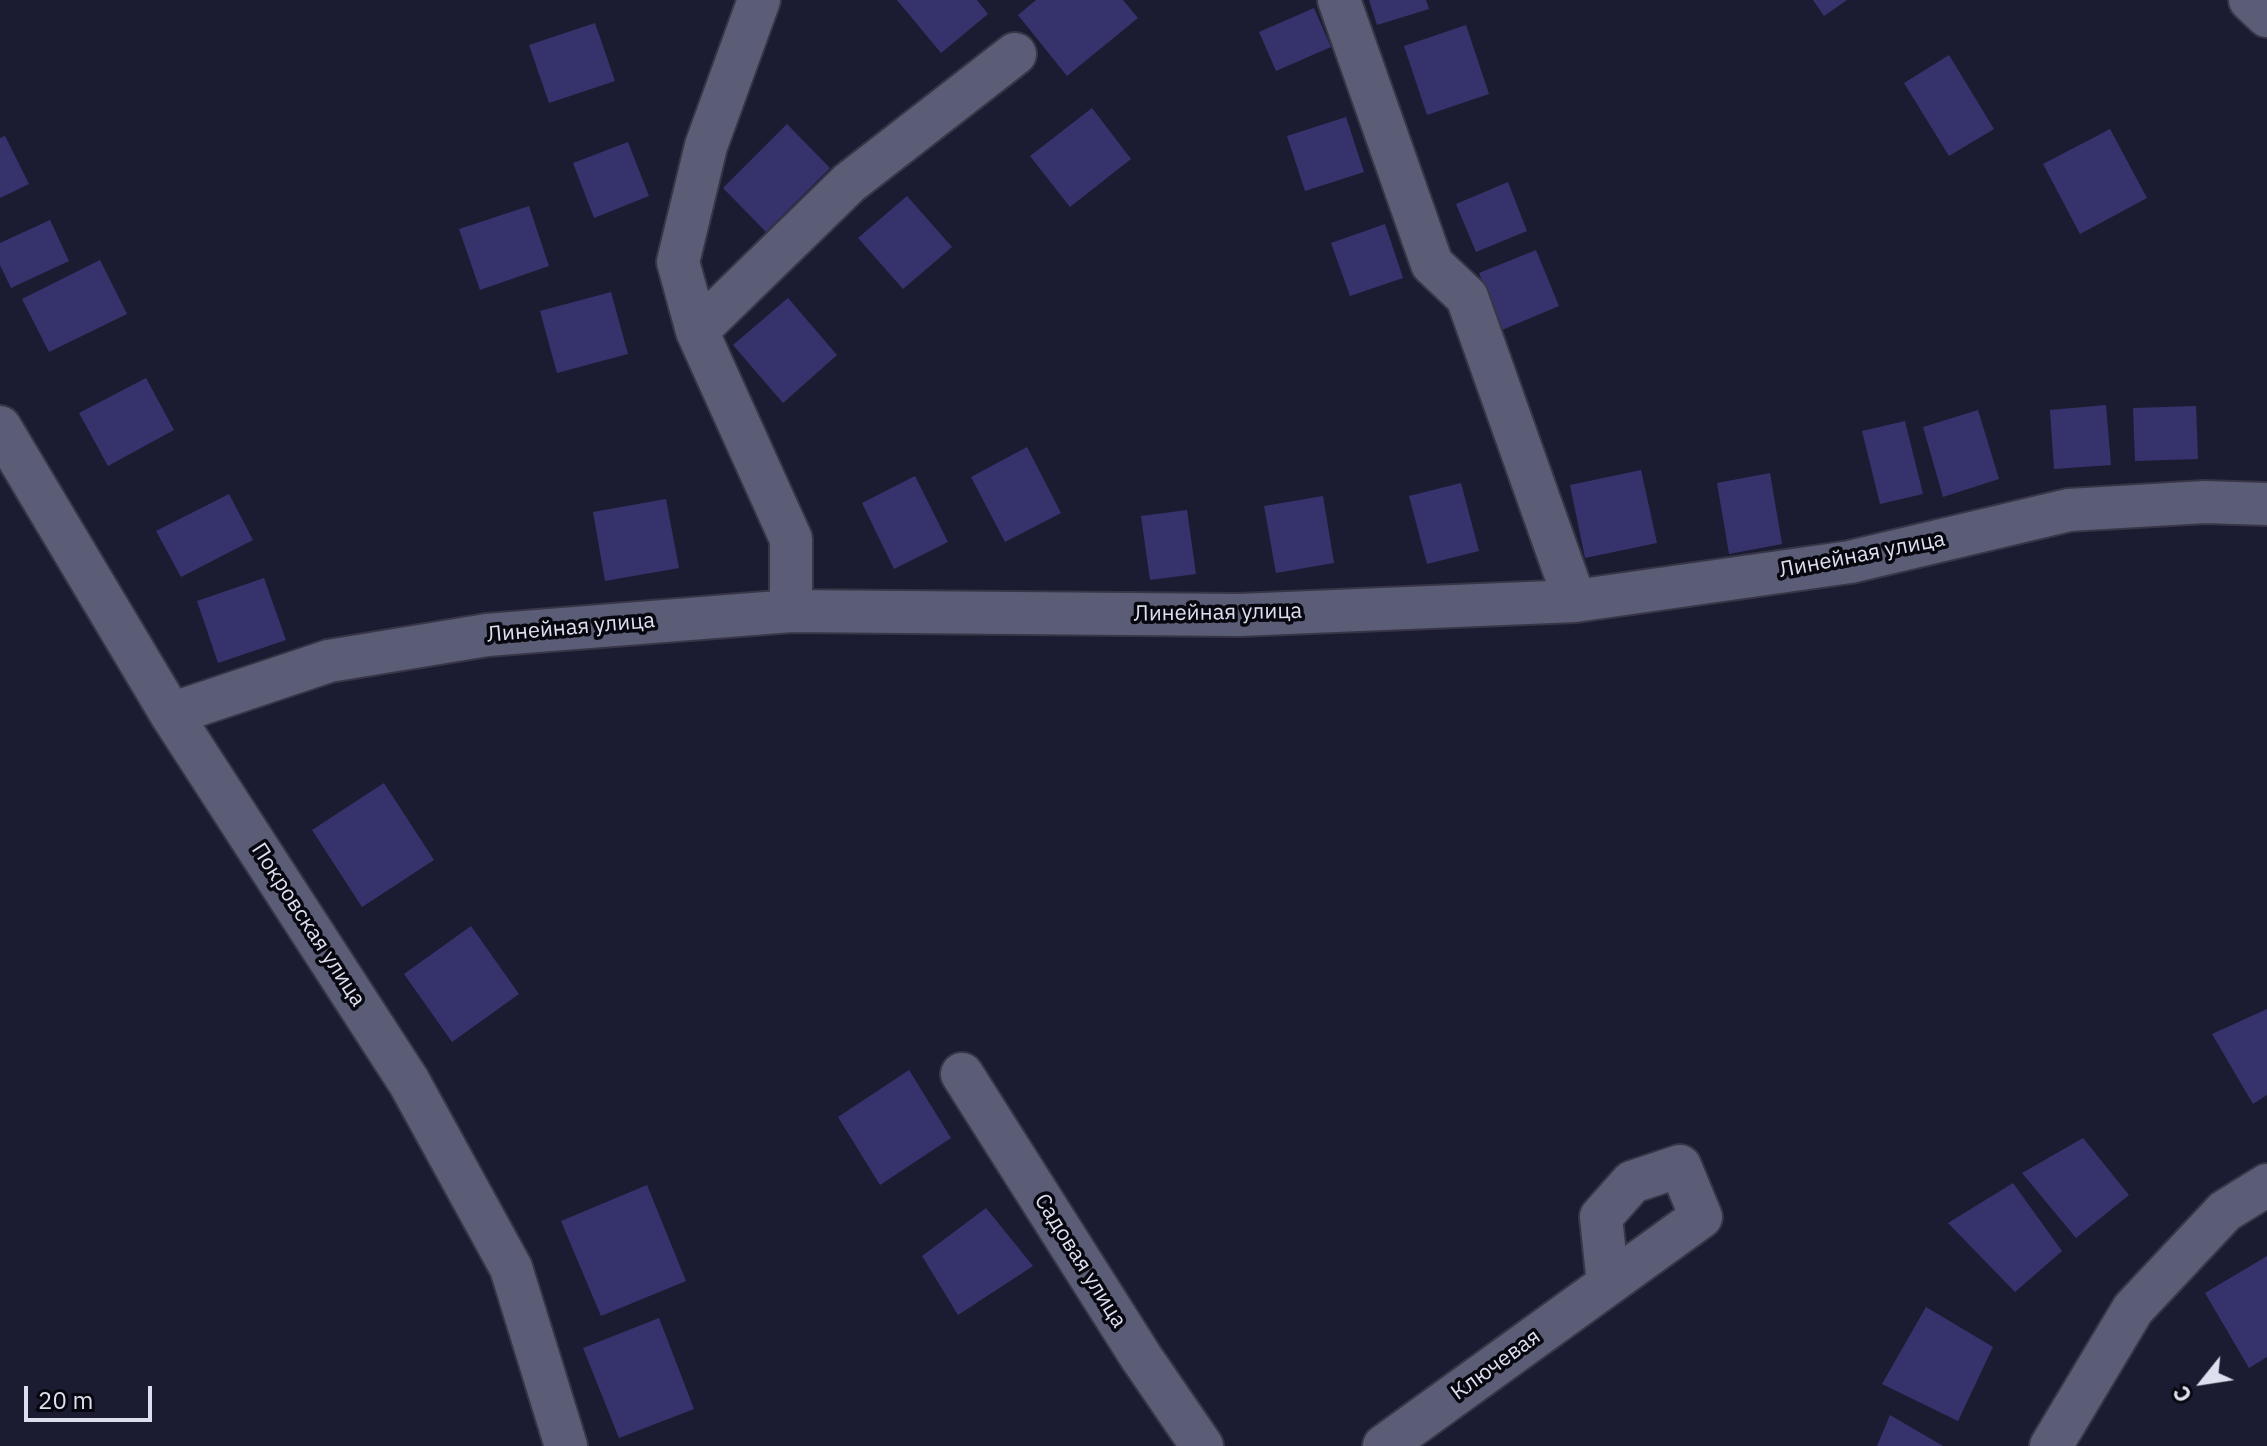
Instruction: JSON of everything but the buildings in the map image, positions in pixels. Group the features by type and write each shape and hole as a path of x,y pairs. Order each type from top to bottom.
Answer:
{"street":[{"path":"759,0 706,146 678,262 697,331 791,539 791,611"},
{"path":"1339,0 1432,264 1467,297 1575,601"},
{"path":"2250,0 2267,16"},
{"path":"697,331 849,183 1015,54"},
{"name":"Покровская улица","path":"0,427 171,714 409,1082 511,1268 566,1446"},
{"name":"Линейная улица","path":"171,714 329,661 487,635 791,611 1239,615 1575,601 1850,562 2069,510 2205,502 2267,504"},
{"name":"Садовая улица","path":"962,1074 1141,1357 1202,1446"},
{"path":"2051,1446 2133,1309 2225,1211 2267,1185"},
{"name":"Ключевая","path":"1384,1446 1608,1284"}]}
